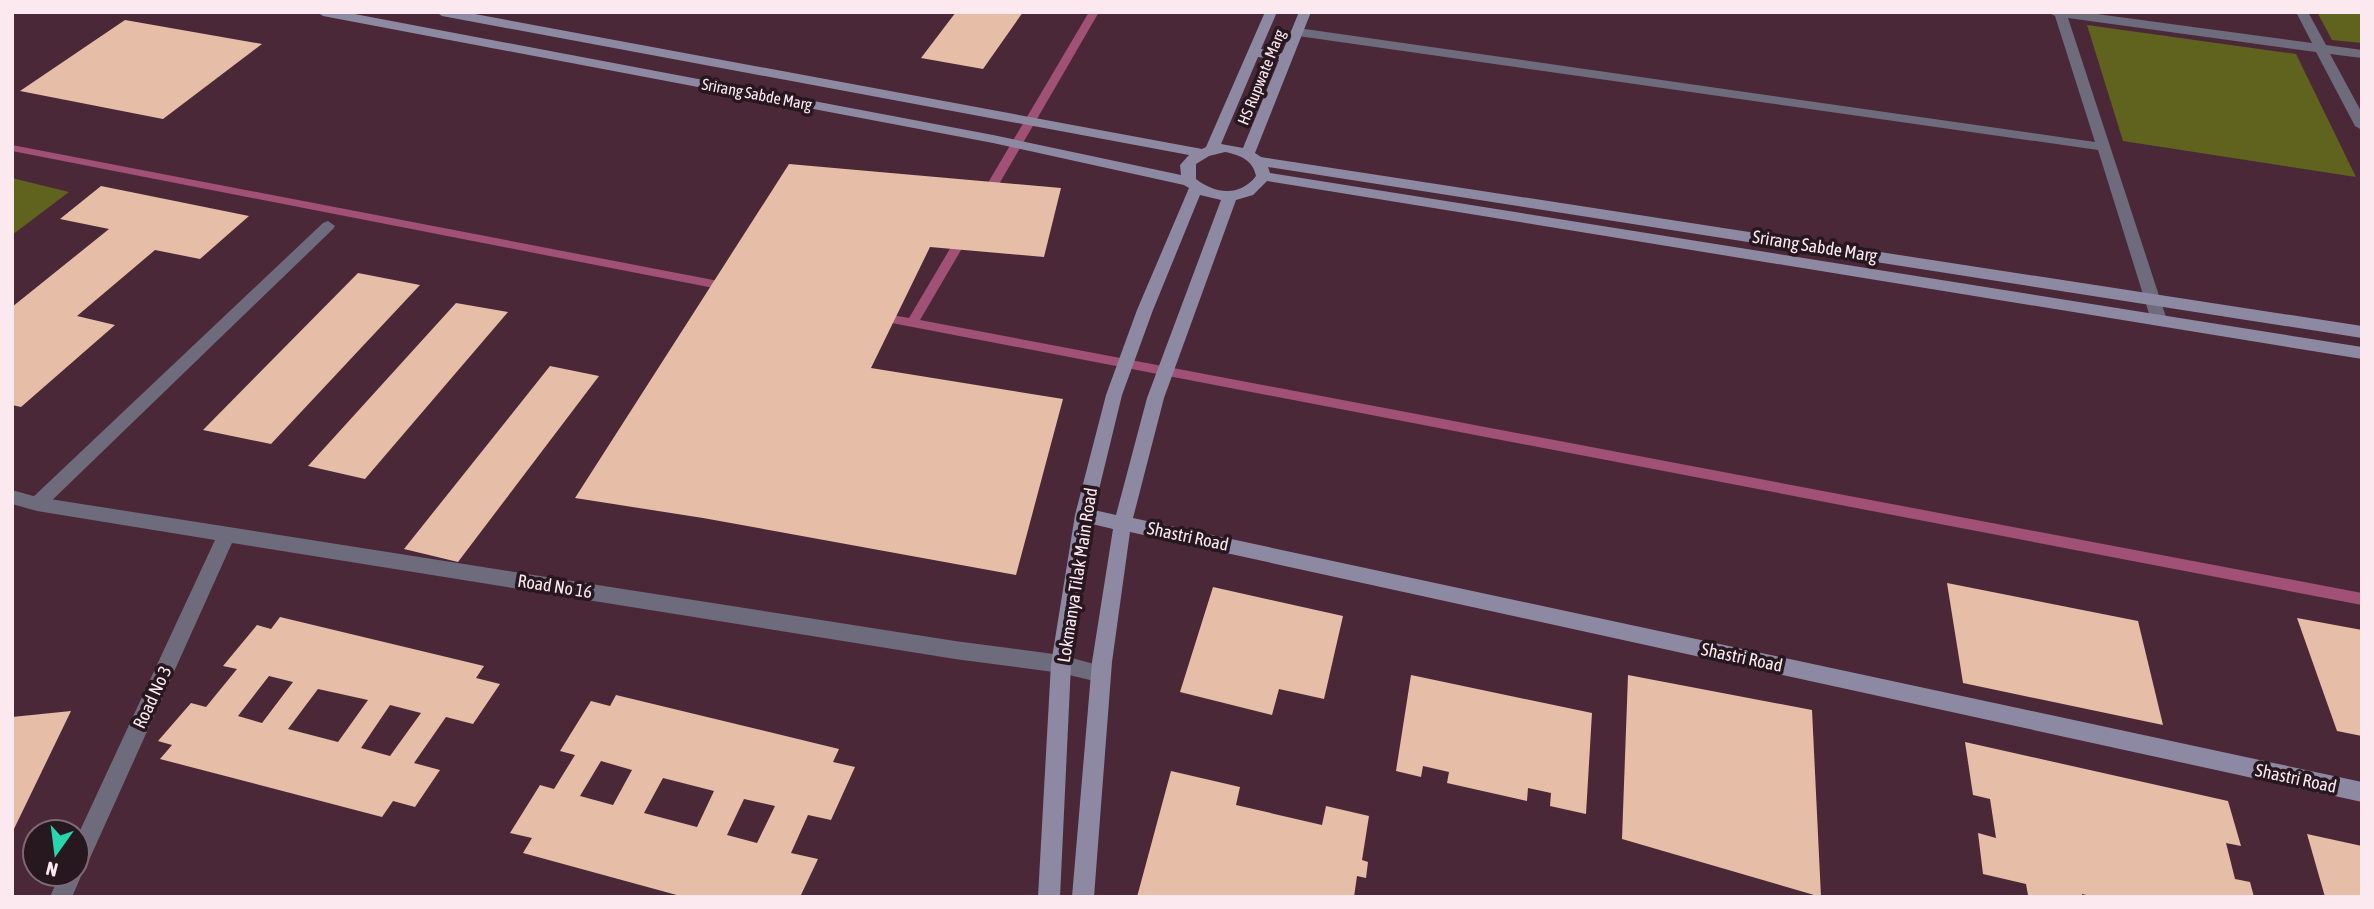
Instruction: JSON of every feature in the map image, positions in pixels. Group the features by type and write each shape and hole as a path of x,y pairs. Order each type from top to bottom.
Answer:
{"street":[{"name":"Srirang Sabde Marg","path":"323,12 993,139 1193,184"},
{"path":"416,29 439,12 1044,123 1207,151 1225,148 1372,186 2362,332"},
{"path":"1253,157 1262,168 1262,176 1252,190 1230,196 1205,193 1193,184 1187,165 1207,151 1271,12"},
{"name":"HS Rupwate Marg","path":"1253,157 1306,12"},
{"path":"2302,12 2362,126"},
{"path":"2159,320 2057,13 2362,54"},
{"path":"1298,32 2103,147"},
{"path":"1254,52 1288,58"},
{"path":"779,99 798,78"},
{"path":"927,127 943,104"},
{"name":"Srirang Sabde Marg","path":"1262,176 1372,186 2362,354"},
{"name":"Lokmanya Tilak Main Road","path":"1049,897 1061,664 1084,514 1114,395 1193,184"},
{"name":"Lokmanya Tilak Main Road","path":"1083,897 1098,673 1123,522 1154,401 1230,196"},
{"path":"37,503 328,226"},
{"name":"Road No 16","path":"12,497 955,650 1061,664 1098,673"},
{"name":"Shastri Road","path":"1084,514 2362,792"},
{"name":"Road No 3","path":"91,830 227,534"}],"green space":[{"path":"2317,12 2362,12 2362,43 2332,40"},
{"path":"2087,25 2296,54 2356,177 2123,141"},
{"path":"12,178 69,192 12,235"}],"building":[{"path":"956,12 1023,12 983,69 921,58"},
{"path":"125,20 262,44 163,119 20,91"},
{"path":"789,164 1061,188 1044,257 930,247 871,368 1063,399 1016,575 703,518 575,498"},
{"path":"101,186 249,216 200,259 155,250 77,316 115,325 21,407 12,405 12,307 109,229 60,219"},
{"path":"358,273 420,285 271,444 203,430"},
{"path":"456,303 508,312 365,479 308,466"},
{"path":"550,366 599,376 458,562 404,549"},
{"path":"1947,583 2138,621 2163,725 1963,683"},
{"path":"1213,587 1343,616 1324,699 1279,689 1272,715 1180,692"},
{"path":"280,617 484,666 476,678 500,684 473,724 446,717 414,763 440,770 415,807 393,801 382,817 160,759 172,745 158,741 191,703 206,707 237,669 223,666 257,625 271,629","holes":["269,676 293,682 262,723 238,716","318,689 368,700 338,742 288,729","390,705 421,713 390,756 361,748"]},
{"path":"2297,618 2362,630 2362,736 2337,731"},
{"path":"1411,675 1592,713 1586,814 1550,806 1551,793 1528,788 1527,801 1447,783 1449,772 1423,766 1421,777 1396,771"},
{"path":"1628,675 1812,710 1821,897 1622,839"},
{"path":"616,695 839,749 833,762 855,767 831,820 808,815 791,853 818,859 800,897 684,897 523,853 532,838 510,833 540,785 554,789 575,755 560,751 591,701 610,706","holes":["601,761 632,770 613,805 580,796","663,778 714,791 697,827 644,813","744,799 775,806 757,843 727,835"]},
{"path":"71,711 12,833 12,717"},
{"path":"1965,742 2228,801 2241,846 2226,843 2235,879 2250,882 2254,897 2095,897 2082,894 2082,897 2033,897 2028,895 2026,884 1983,874 1978,833 1996,838 1990,799 1973,795"},
{"path":"1171,771 1240,787 1236,805 1322,825 1326,806 1369,816 1362,860 1368,862 1366,878 1357,876 1354,897 1137,897"},
{"path":"2307,834 2362,846 2362,897 2325,897"}],"waterway":[{"path":"985,198 1094,12"},
{"path":"12,148 729,287"},
{"path":"912,323 965,233"},
{"path":"876,316 912,323"},
{"path":"912,323 2362,599"}]}
